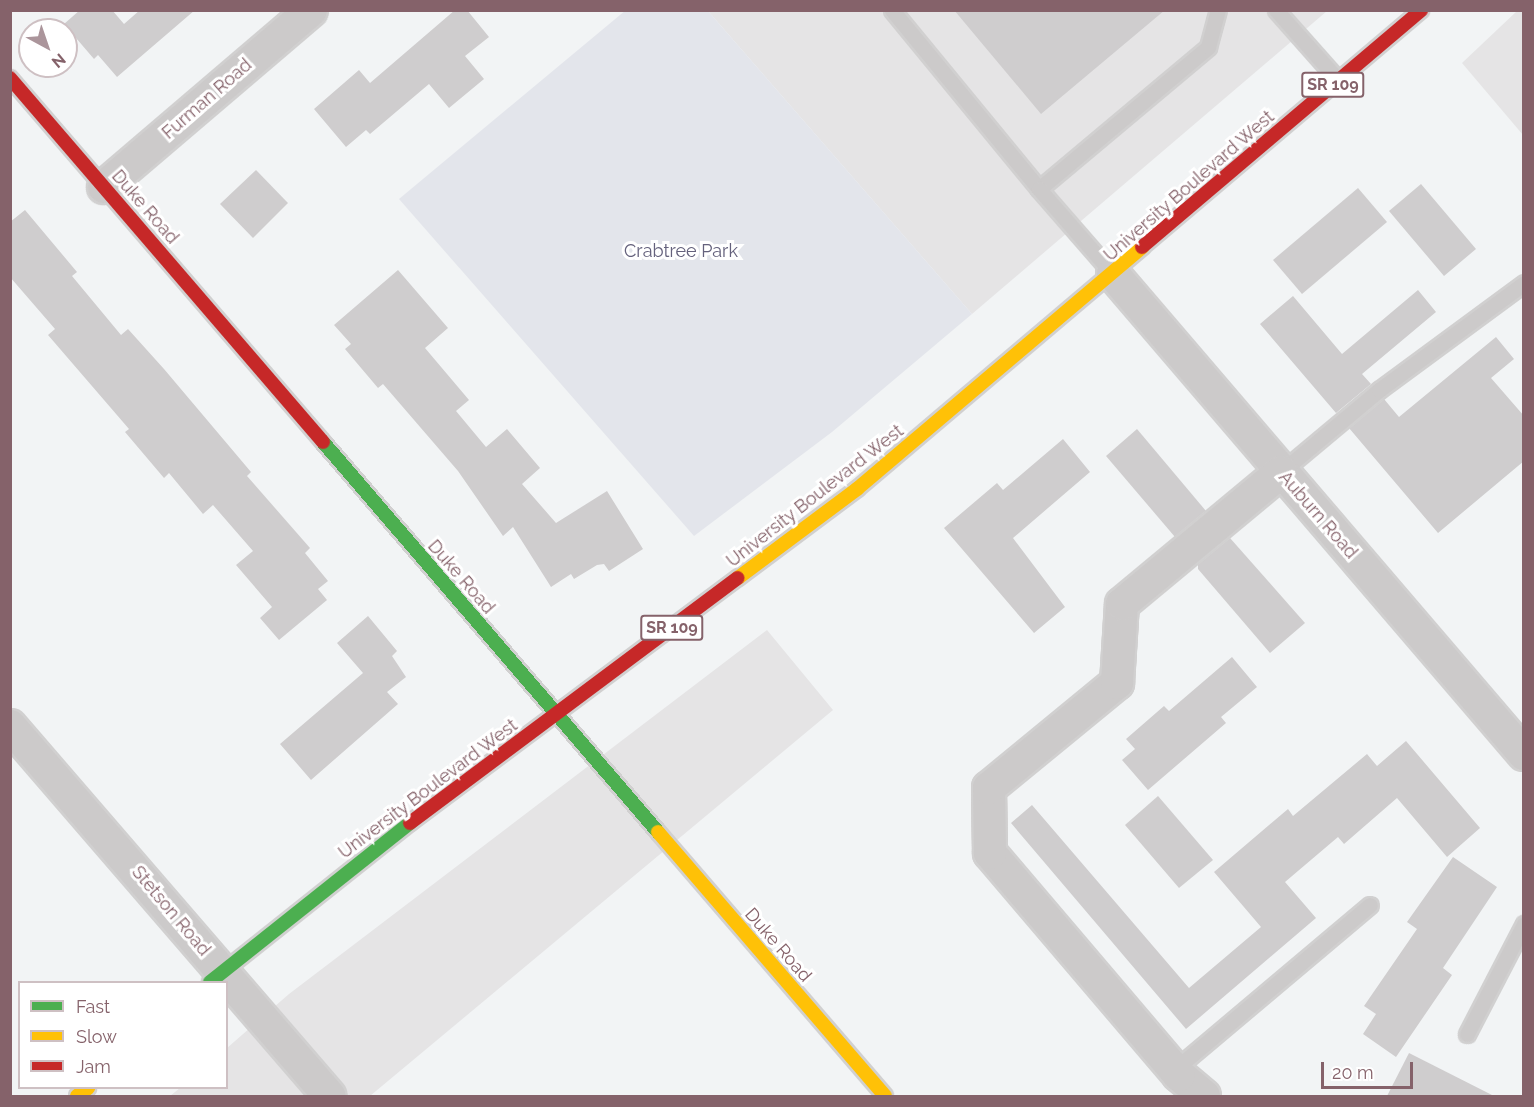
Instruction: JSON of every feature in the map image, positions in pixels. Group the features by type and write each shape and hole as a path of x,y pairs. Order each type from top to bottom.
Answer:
{"main road":[{"name":"University Boulevard West","path":"216,977 395,834 857,489 1113,274 1421,10"},
{"name":"Duke Road","path":"10,78 556,716 885,1096"}],"street":[{"name":"Furman Road","path":"104,187 311,10"},
{"name":"Auburn Road","path":"1113,274 1524,754"},
{"path":"1204,1096 1174,1070 990,853 989,788 1117,683 1122,604 1281,472"},
{"name":"Stetson Road","path":"10,726 216,977"},
{"name":"Stetson Road","path":"228,990 328,1096"}],"lane":[{"path":"892,10 1039,189 1113,274"},
{"path":"1039,189 1208,47 1218,10"},
{"path":"1276,10 1339,81"},
{"path":"1281,472 1379,390 1524,283"},
{"path":"1174,1070 1370,905"},
{"path":"1467,1034 1524,924"}],"shaded area":[{"path":"708,11 1327,11 972,314"},
{"path":"1517,11 1523,11 1523,135 1462,63"},
{"path":"767,630 833,710 370,1096 170,1096 179,1089 228,1089 228,1047 289,994"}],"green space":[{"name":"Crabtree Park","path":"626,10 708,11 972,314 832,432 694,536 399,199"}],"building":[{"path":"80,10 112,10 124,24 140,10 195,10 117,77 98,55 94,59 78,40 78,18 71,18"},
{"path":"455,10 467,10 489,37 465,56 484,79 449,108 429,84 370,134 366,130 346,147 314,109 359,70 370,83"},
{"path":"954,10 1165,10 1041,114"},
{"path":"256,170 288,203 253,238 220,204"},
{"path":"1421,184 1476,249 1444,276 1389,211"},
{"path":"1358,188 1387,222 1302,294 1273,260"},
{"path":"25,210 77,272 72,276 121,335 128,329 164,369 251,472 247,476 310,548 305,553 328,581 318,589 327,600 279,640 260,618 272,607 236,565 253,551 213,505 203,514 169,473 164,478 125,432 129,429 48,335 55,329 10,277 10,222"},
{"path":"398,270 448,328 425,348 469,400 456,411 486,447 507,429 540,468 522,484 556,523 607,491 643,549 609,571 604,564 597,565 574,579 571,574 551,587 513,527 503,536 458,471 383,384 378,388 345,349 351,344 334,325"},
{"path":"1418,290 1436,312 1362,374 1371,384 1336,413 1260,324 1293,296 1342,354"},
{"path":"1496,337 1514,359 1491,378 1524,416 1524,461 1438,533 1349,428 1384,399 1399,417"},
{"path":"1137,429 1206,511 1175,537 1106,456"},
{"path":"1063,439 1090,472 1013,538 1065,607 1034,633 944,528 997,483 1003,490"},
{"path":"1230,538 1305,623 1270,653 1198,569 1198,564"},
{"path":"368,616 397,651 392,656 406,677 387,692 398,704 311,780 280,744 363,673 337,643"},
{"path":"1232,657 1257,687 1221,717 1226,723 1148,790 1122,760 1135,749 1126,739 1164,706 1169,711"},
{"path":"1406,741 1480,828 1447,857 1397,798 1344,844 1338,837 1285,882 1316,918 1186,1029 1011,823 1032,805 1189,988 1261,927 1214,872 1288,809 1293,816 1367,754 1377,766"},
{"path":"1158,796 1213,860 1179,888 1125,825"},
{"path":"1453,857 1497,887 1443,968 1452,975 1396,1057 1363,1034 1376,1014 1364,1006 1417,929 1407,922"},
{"path":"1409,1053 1494,1096 1387,1096"}],"traffic: fast":[{"path":"323,442 658,832"},
{"path":"211,981 410,823"}],"traffic: slow":[{"path":"738,578 857,489 1142,247"},
{"path":"658,832 885,1096"},
{"path":"77,1096 87,1089"}],"traffic: jam":[{"path":"1142,247 1421,10"},
{"path":"10,78 323,442"},
{"path":"410,823 738,578"}]}
